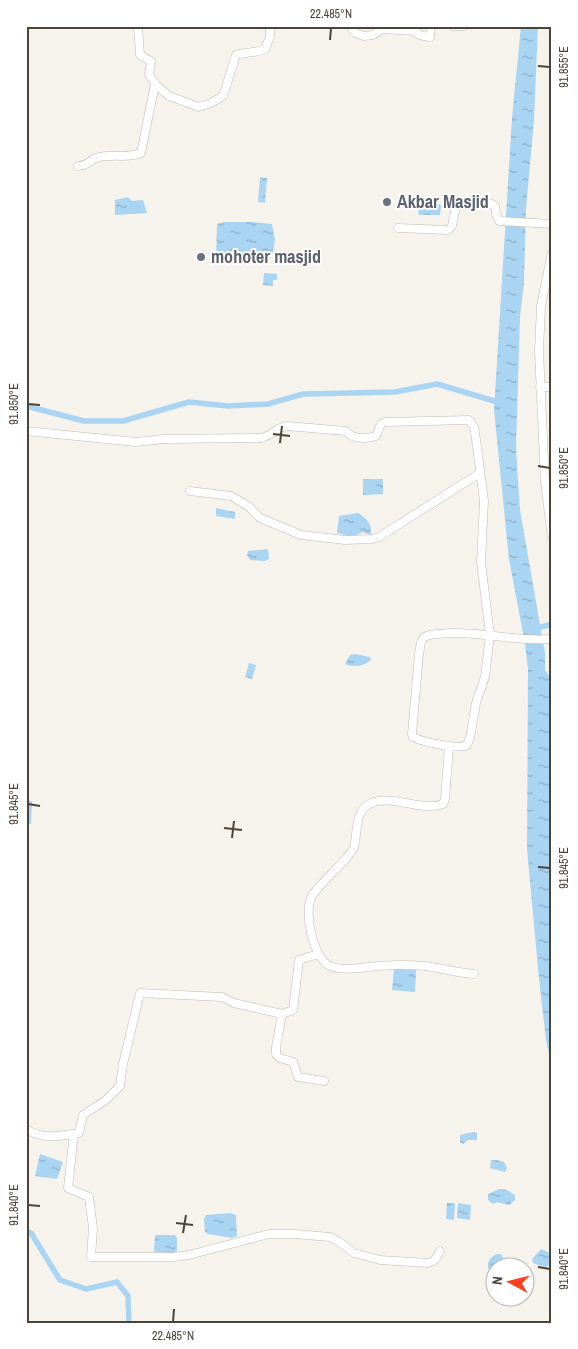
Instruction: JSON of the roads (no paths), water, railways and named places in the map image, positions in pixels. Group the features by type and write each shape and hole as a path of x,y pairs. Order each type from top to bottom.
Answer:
{"street":[{"path":"138,26 140,55 151,61 149,74 155,84 169,96 199,107 223,96 236,55 243,52 256,53 265,49 270,37 270,26"},
{"path":"350,26 355,33 364,36 373,35 382,29 416,31 418,34 430,37 431,26"},
{"path":"453,26 464,26"},
{"path":"78,166 88,165 95,158 134,156 141,153 155,84"},
{"path":"398,228 451,229 455,208 459,205 494,204 499,221 552,224"},
{"path":"552,252 548,283 540,319 540,386 544,482 552,538"},
{"path":"540,386 552,387"},
{"path":"26,431 136,442 164,438 261,438 279,428 287,426 346,431 352,437 361,438 376,436 381,424 386,422 468,420 474,427 475,432 484,501 481,562 490,635 485,677 476,703 469,743 465,747 449,747 416,739 412,736 421,642 424,637 433,634 464,633 490,635 518,638 549,639"},
{"path":"190,491 231,496 248,506 260,518 301,535 345,540 372,539 379,538 480,473"},
{"path":"449,747 445,800 443,804 432,805 382,800 373,802 363,810 357,823 355,842 351,853 312,897 310,902 310,927 318,954 325,963 331,966 341,968 402,965 426,966 474,974"},
{"path":"26,1129 33,1134 51,1137 78,1133 83,1115 106,1100 120,1086 123,1064 140,993 222,997 234,1003 282,1014 293,1010 300,960 318,954"},
{"path":"282,1014 276,1054 280,1058 293,1062 298,1077 324,1081"},
{"path":"74,1134 68,1188 89,1197 93,1228 91,1258 174,1257 189,1255 269,1234 295,1234 330,1238 354,1252 380,1260 432,1262 440,1251"}],"water":[{"path":"521,26 538,26 534,120 526,209 524,283 520,317 516,448 520,510 545,653 545,670 549,676 552,1068 546,1040 539,979 527,849 528,669 509,559 494,410 512,118"},
{"path":"260,177 267,178 265,203 258,202"},
{"path":"128,197 132,201 143,200 147,213 115,215 115,200"},
{"path":"438,203 441,206 440,215 419,215 418,210 429,204"},
{"path":"224,222 272,224 275,239 273,252 265,258 216,261 217,224"},
{"path":"264,273 277,274 277,280 273,280 273,286 263,285"},
{"path":"363,479 383,479 383,494 363,495"},
{"path":"216,508 235,512 235,519 216,516"},
{"path":"358,513 364,517 371,527 371,535 362,532 353,537 337,533 339,516"},
{"path":"268,549 269,559 265,561 250,560 247,555 248,551"},
{"path":"356,654 370,657 371,660 358,666 345,664 350,655"},
{"path":"249,663 256,665 252,679 245,677"},
{"path":"26,801 32,801 31,824 26,823"},
{"path":"394,969 416,970 415,992 392,990"},
{"path":"477,1133 477,1140 468,1140 463,1144 460,1142 460,1135"},
{"path":"40,1154 63,1162 57,1179 35,1176"},
{"path":"491,1160 504,1162 507,1168 505,1172 490,1168"},
{"path":"499,1189 505,1189 515,1195 515,1200 509,1205 497,1202 493,1204 488,1200 488,1194"},
{"path":"447,1203 455,1203 454,1220 446,1219"},
{"path":"458,1203 471,1205 470,1220 457,1218"},
{"path":"230,1213 236,1215 237,1236 232,1238 205,1232 204,1219 206,1215"},
{"path":"155,1235 175,1235 177,1238 177,1251 170,1253 155,1252"},
{"path":"541,1249 552,1254 550,1265 545,1267 536,1264 535,1256"}],"waterway":[{"path":"26,406 84,421 123,421 189,402 228,406 268,404 303,394 395,392 437,384 501,403"},
{"path":"534,629 552,624"},
{"path":"26,1231 31,1233 60,1280 86,1289 117,1282 128,1296 129,1323"}],"place":[{"name":"Akbar Masjid","path":"387,202"},
{"name":"mohoter masjid","path":"201,257"}]}
